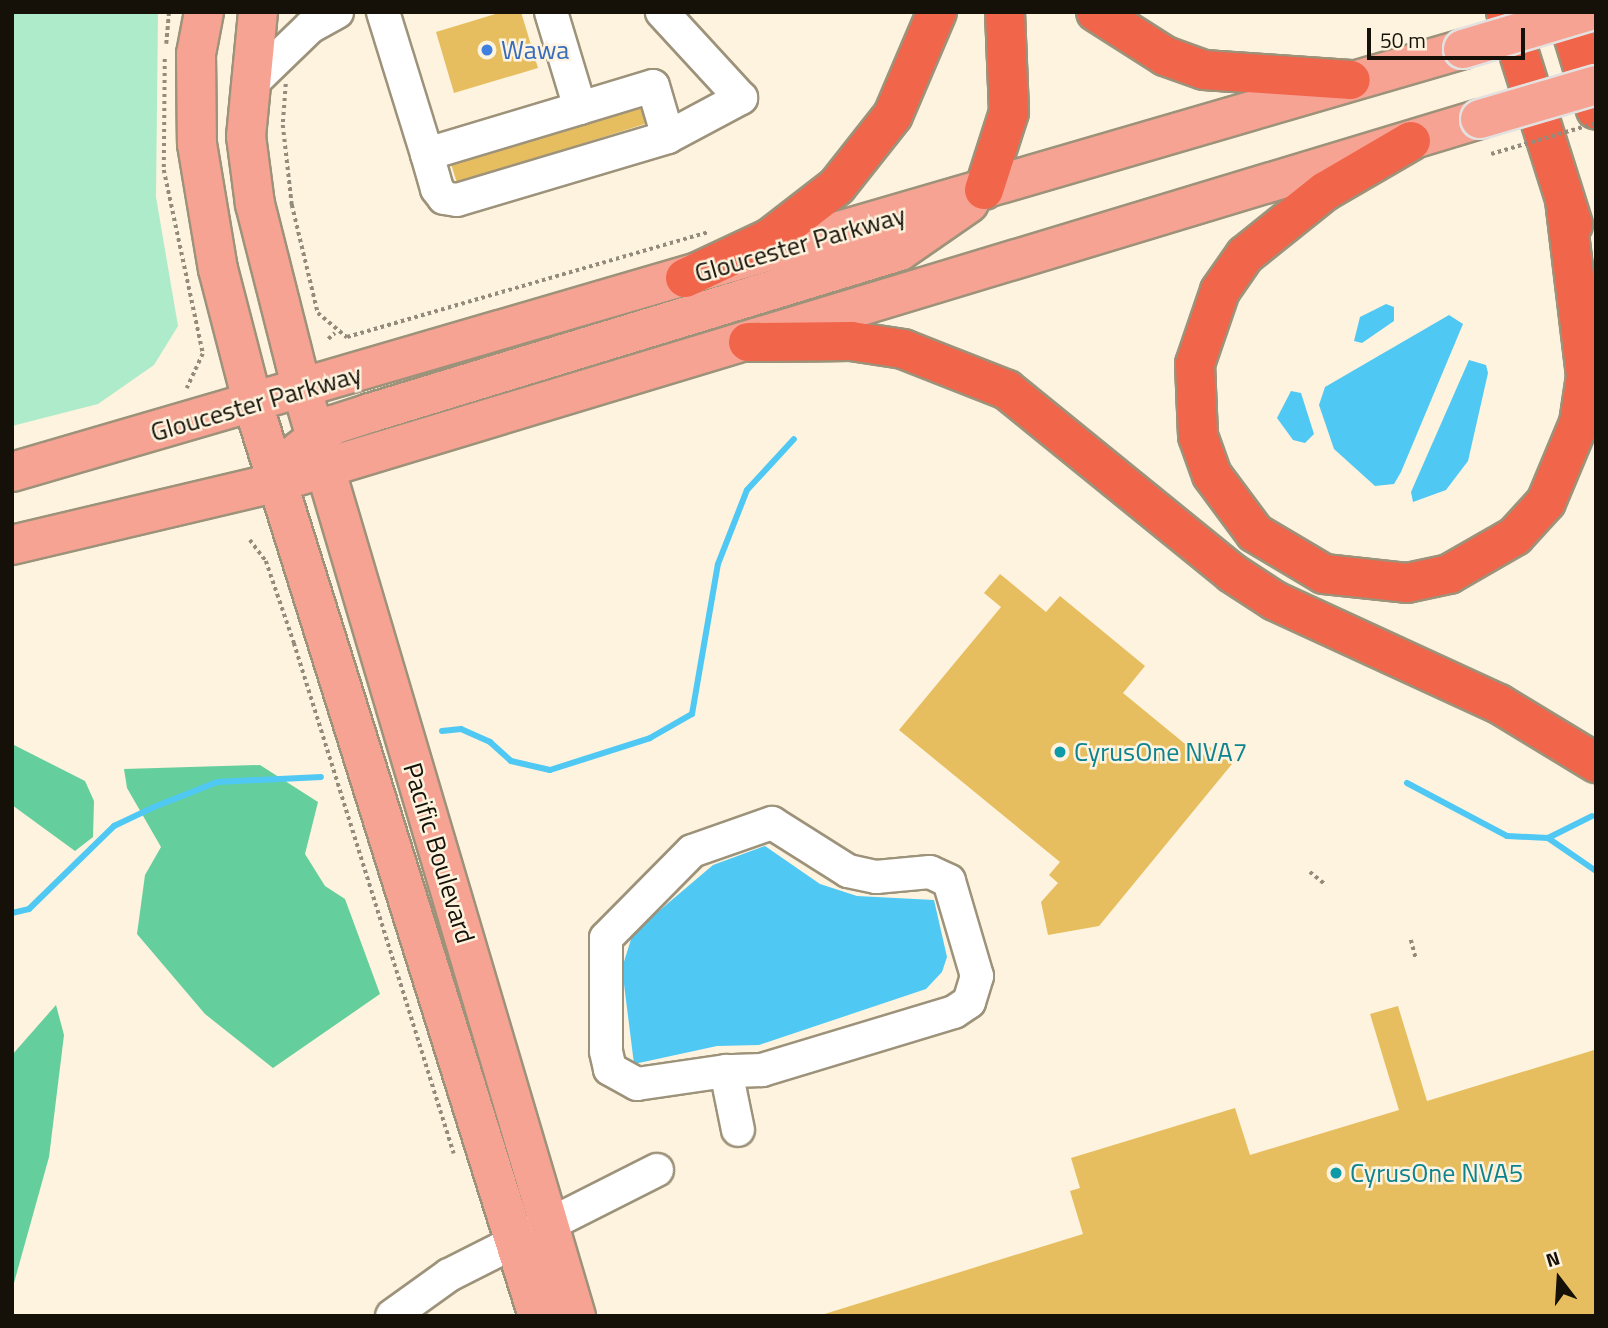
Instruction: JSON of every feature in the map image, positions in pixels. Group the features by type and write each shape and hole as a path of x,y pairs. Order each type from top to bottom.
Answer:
{"highway":[{"path":"685,278 770,238 837,186 892,115 937,12"},
{"path":"984,190 1009,112 1005,12"},
{"path":"1096,12 1152,50 1204,70 1351,80"},
{"path":"1506,12 1596,300"},
{"path":"1566,12 1596,110"},
{"path":"1411,141 1325,191 1245,255 1220,291 1195,364 1198,436 1212,475 1255,533 1324,574 1407,583 1449,573 1515,536 1546,502 1579,423 1586,376 1565,201"},
{"path":"748,342 851,341 903,349 1007,390 1232,573 1275,601 1499,704 1596,764"}],"main road":[{"name":"Pacific Boulevard","path":"205,12 196,54 197,144 218,269 275,483 538,1316"},
{"name":"Pacific Boulevard","path":"258,12 248,87 246,136 255,204 302,390 576,1316"},
{"name":"Gloucester Parkway","path":"12,472 302,390 1587,12"},
{"path":"321,451 748,342 1411,141 1485,136 1596,85"},
{"path":"12,545 275,483 370,413 900,251 942,226 984,190"}],"street":[{"path":"248,87 310,27 337,12"},
{"path":"383,12 443,198 457,201 668,137 741,98 662,12"},
{"path":"551,12 580,108"},
{"path":"427,154 653,86 668,137"},
{"path":"772,823 848,872 876,877 930,873 949,881 977,976 969,1002 762,1070 726,1071 637,1084 610,1069 606,1051 606,938 692,851 772,823"},
{"path":"726,1071 738,1130"},
{"path":"392,1316 513,1242 657,1170"}],"path":[{"path":"285,79 292,205 318,313 335,333 358,337 715,230"},
{"path":"1485,136 1596,123"},
{"path":"328,339 335,333"},
{"path":"250,540 266,561 294,643 458,1166"},
{"path":"1310,872 1326,885"},
{"path":"1410,940 1416,959"}],"green space":[{"path":"12,12 158,12 156,197 178,326 154,365 98,404 12,426"},
{"path":"12,744 85,781 94,801 93,837 75,851 12,805"},
{"path":"260,765 318,802 305,854 325,886 345,899 380,994 273,1068 205,1014 137,934 145,875 161,847 127,788 124,769"},
{"path":"56,1005 64,1035 49,1157 12,1290 12,1055"}],"water":[{"path":"1386,304 1394,307 1394,321 1362,343 1354,341 1360,317"},
{"path":"1449,315 1463,324 1401,472 1394,484 1375,486 1334,449 1319,405 1325,387"},
{"path":"1469,360 1486,365 1488,373 1468,461 1446,490 1413,502 1411,492"},
{"path":"1291,391 1301,393 1314,434 1305,443 1293,440 1277,418"},
{"path":"765,846 820,884 857,896 934,900 947,957 942,972 926,989 759,1045 717,1046 634,1064 622,968 633,933 713,865"}],"building":[{"name":"Wawa","path":"502,12 521,12 538,68 454,93 436,32"},
{"path":"641,101 648,123 457,183 450,161"},
{"name":"CyrusOne NVA7","path":"1000,574 1046,612 1060,596 1145,666 1123,693 1201,757 1210,747 1232,764 1099,926 1048,935 1041,902 1058,883 1049,875 1060,862 899,730 1001,607 984,593"},
{"name":"CyrusOne NVA5","path":"1398,1006 1427,1101 1594,1050 1596,1316 818,1316 1083,1234 1070,1191 1080,1188 1071,1158 1235,1108 1250,1155 1399,1110 1370,1014"}],"waterway":[{"path":"442,731 461,729 490,742 511,761 550,770 650,738 692,714 718,564 747,490 794,439"},
{"path":"12,913 29,909 114,826 154,807 217,782 321,777"},
{"path":"1407,783 1507,836 1548,838 1592,816"},
{"path":"1548,838 1596,871"}],"place":[{"name":"Wawa","path":"487,50"},
{"name":"CyrusOne NVA7","path":"1060,752"},
{"name":"CyrusOne NVA5","path":"1336,1173"}]}
